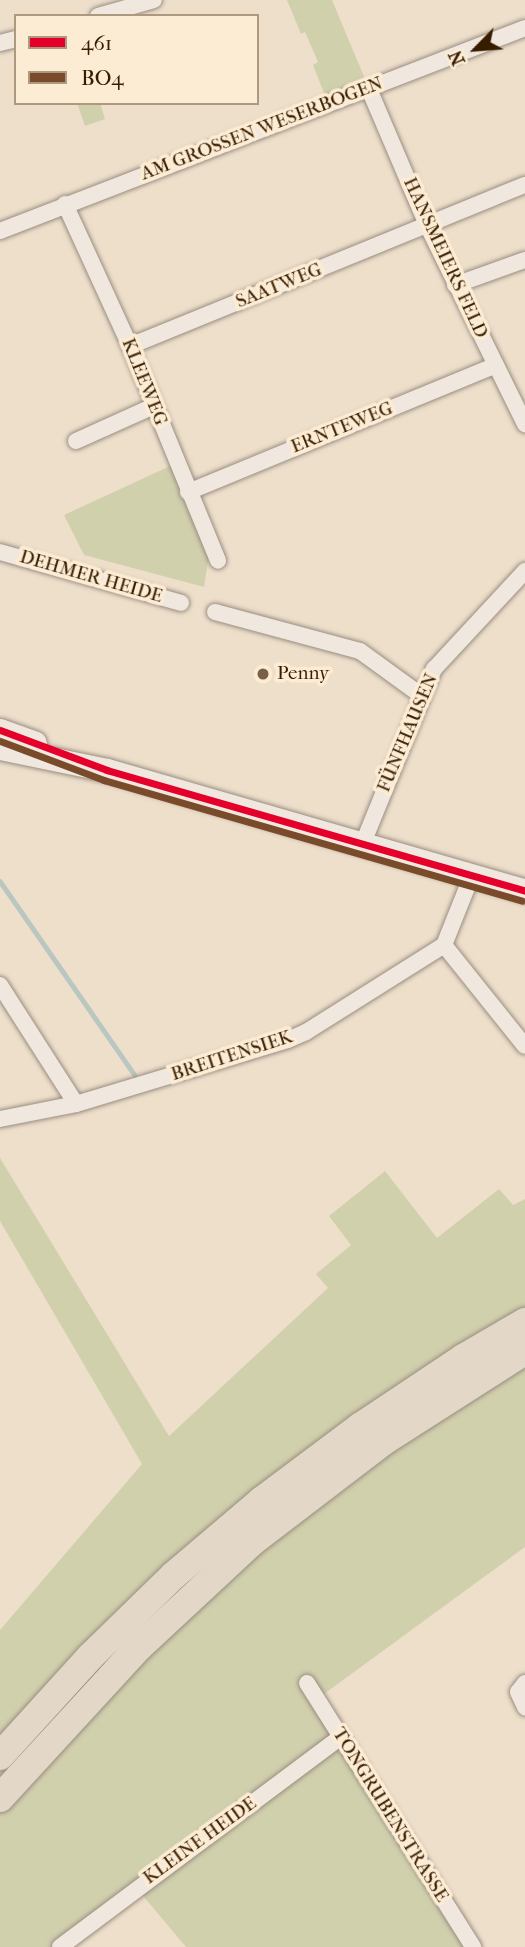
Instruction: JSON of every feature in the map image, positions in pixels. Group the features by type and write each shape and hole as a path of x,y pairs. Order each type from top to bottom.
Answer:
{"highway":[{"path":"0,1756 99,1648 173,1576 261,1501 360,1426 463,1358 525,1322"},
{"path":"0,1798 139,1647 253,1541 384,1441 525,1351"}],"street":[{"path":"105,14 154,0"},
{"name":"AM GROSSEN WESERBOGEN","path":"0,231 525,28"},
{"name":"HANSMEIERS FELD","path":"369,89 455,285 496,365 519,393 525,424"},
{"name":"SAATWEG","path":"130,346 428,227 525,184"},
{"name":"KLEEWEG","path":"65,204 130,346 218,561"},
{"path":"455,285 525,260"},
{"name":"ERNTEWEG","path":"188,492 496,365"},
{"path":"76,440 154,406"},
{"name":"DEHMER HEIDE","path":"0,552 181,603"},
{"name":"FÜNFHAUSEN","path":"363,843 434,669 525,571"},
{"path":"215,612 360,651 422,696"},
{"path":"0,730 107,770"},
{"path":"0,748 107,770 525,891"},
{"path":"472,876 444,945 525,1046"},
{"name":"BREITENSIEK","path":"0,1119 76,1104 288,1040 333,1016 444,945"},
{"path":"0,985 76,1104"},
{"name":"TONGRUBENSTRASSE","path":"307,1683 473,1947"},
{"path":"525,1683 518,1692 525,1707"},
{"name":"KLEINE HEIDE","path":"60,1947 341,1737"}],"green space":[{"path":"287,0 332,0 365,79 325,96 313,65 318,62 305,32 301,34"},
{"path":"78,105 101,105 105,119 85,126"},
{"path":"170,466 209,555 204,587 84,555 64,515"},
{"path":"0,1158 169,1436 328,1288 316,1274 351,1245 329,1216 385,1171 437,1238 499,1189 513,1205 525,1199 525,1547 313,1702 466,1947 186,1947 134,1885 52,1947 0,1947 0,1630 142,1464 0,1221"}],"waterway":[{"path":"0,881 135,1075"}],"transit line":[{"name":"461","path":"0,730 107,770 525,891"},
{"name":"BO4","path":"0,741 104,780 522,901"}],"place":[{"name":"Penny","path":"263,674"}]}
